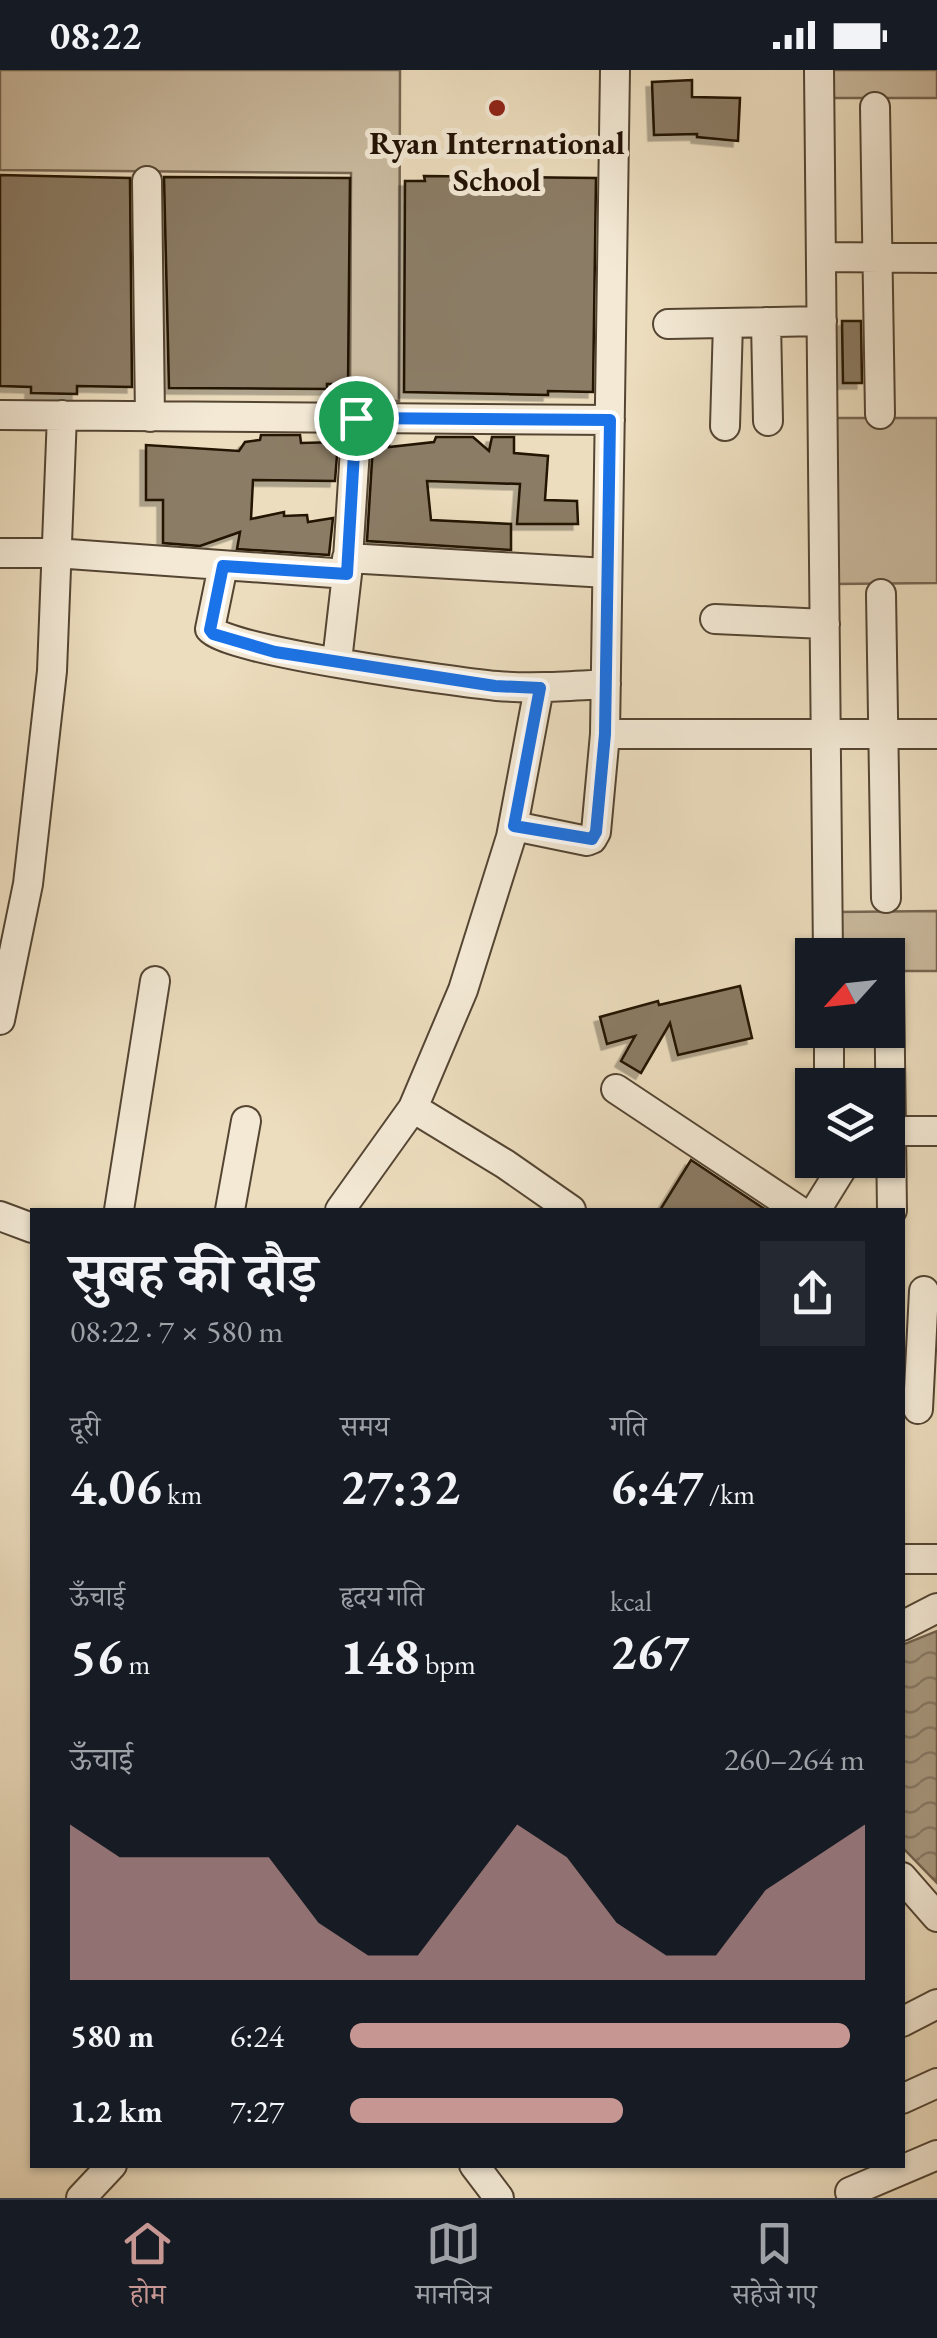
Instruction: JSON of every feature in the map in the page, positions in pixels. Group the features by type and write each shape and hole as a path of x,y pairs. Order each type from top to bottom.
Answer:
{"street":[{"path":"514,826 592,839 596,832 605,734 615,70"},
{"path":"819,70 828,938"},
{"path":"875,107 880,414"},
{"path":"146,181 150,417"},
{"path":"822,257 937,258"},
{"path":"668,324 822,321"},
{"path":"766,322 768,421"},
{"path":"725,426 728,323"},
{"path":"0,415 610,420"},
{"path":"0,1020 28,884 52,671 62,415"},
{"path":"337,661 356,418"},
{"path":"0,553 55,553 223,566 608,573"},
{"path":"223,566 210,630 213,634 275,652 495,686 606,684"},
{"path":"882,594 886,898"},
{"path":"715,619 825,624"},
{"path":"341,1208 412,1108 463,990 514,826 540,688"},
{"path":"605,734 937,734"},
{"path":"118,1208 155,980"},
{"path":"616,1089 795,1208"},
{"path":"412,1108 505,1164 568,1208"},
{"path":"230,1208 246,1121"},
{"path":"905,1131 937,1130"},
{"path":"817,1208 836,1178"},
{"path":"891,1178 892,1208"},
{"path":"0,1216 30,1227"},
{"path":"919,1409 921,1291"},
{"path":"905,1559 937,1558"},
{"path":"905,1624 937,1608"},
{"path":"908,1890 937,1917"},
{"path":"905,2020 937,2004"},
{"path":"905,2098 937,2083"},
{"path":"850,2192 937,2155"},
{"path":"81,2198 109,2168"},
{"path":"476,2168 499,2198"}],"shaded area":[{"path":"0,70 400,70 399,401 350,400 351,173 0,170"},
{"path":"833,70 937,70 937,98 834,98"},
{"path":"833,418 937,418 937,583 834,584"},
{"path":"937,911 937,971 905,971 905,938 837,938 837,912"}],"water":[{"path":"937,1631 937,1883 905,1850 905,1644"}],"building":[{"path":"692,80 692,97 740,98 738,141 697,134 654,135 652,82"},
{"path":"0,175 130,178 132,387 77,386 77,394 31,393 31,387 0,386"},
{"path":"424,176 596,178 593,392 404,392 405,181 425,181"},
{"path":"164,177 350,178 348,384 327,384 327,389 169,388"},
{"path":"842,321 861,321 862,383 843,383"},
{"path":"261,435 300,435 301,443 338,442 335,481 253,480 251,519 284,512 284,516 307,515 308,522 333,518 329,555 237,549 240,532 200,546 163,543 163,500 146,500 146,445 239,451 245,442 260,440"},
{"path":"436,437 473,437 489,451 492,437 514,437 514,453 548,456 545,500 577,501 578,524 517,524 520,484 427,481 431,520 511,524 511,550 367,541 373,445 434,442"},
{"path":"740,986 752,1038 678,1055 670,1023 641,1073 621,1061 635,1036 607,1044 600,1017 658,1001 659,1005"},
{"path":"691,1160 763,1208 661,1208"}],"place":[{"name":"Ryan International School","path":"497,108"}],"route":[{"path":"356,418 610,420 605,734 596,832 592,839 514,826 540,688 495,686 275,652 218,637 210,630 223,566 347,574 356,418"}]}
